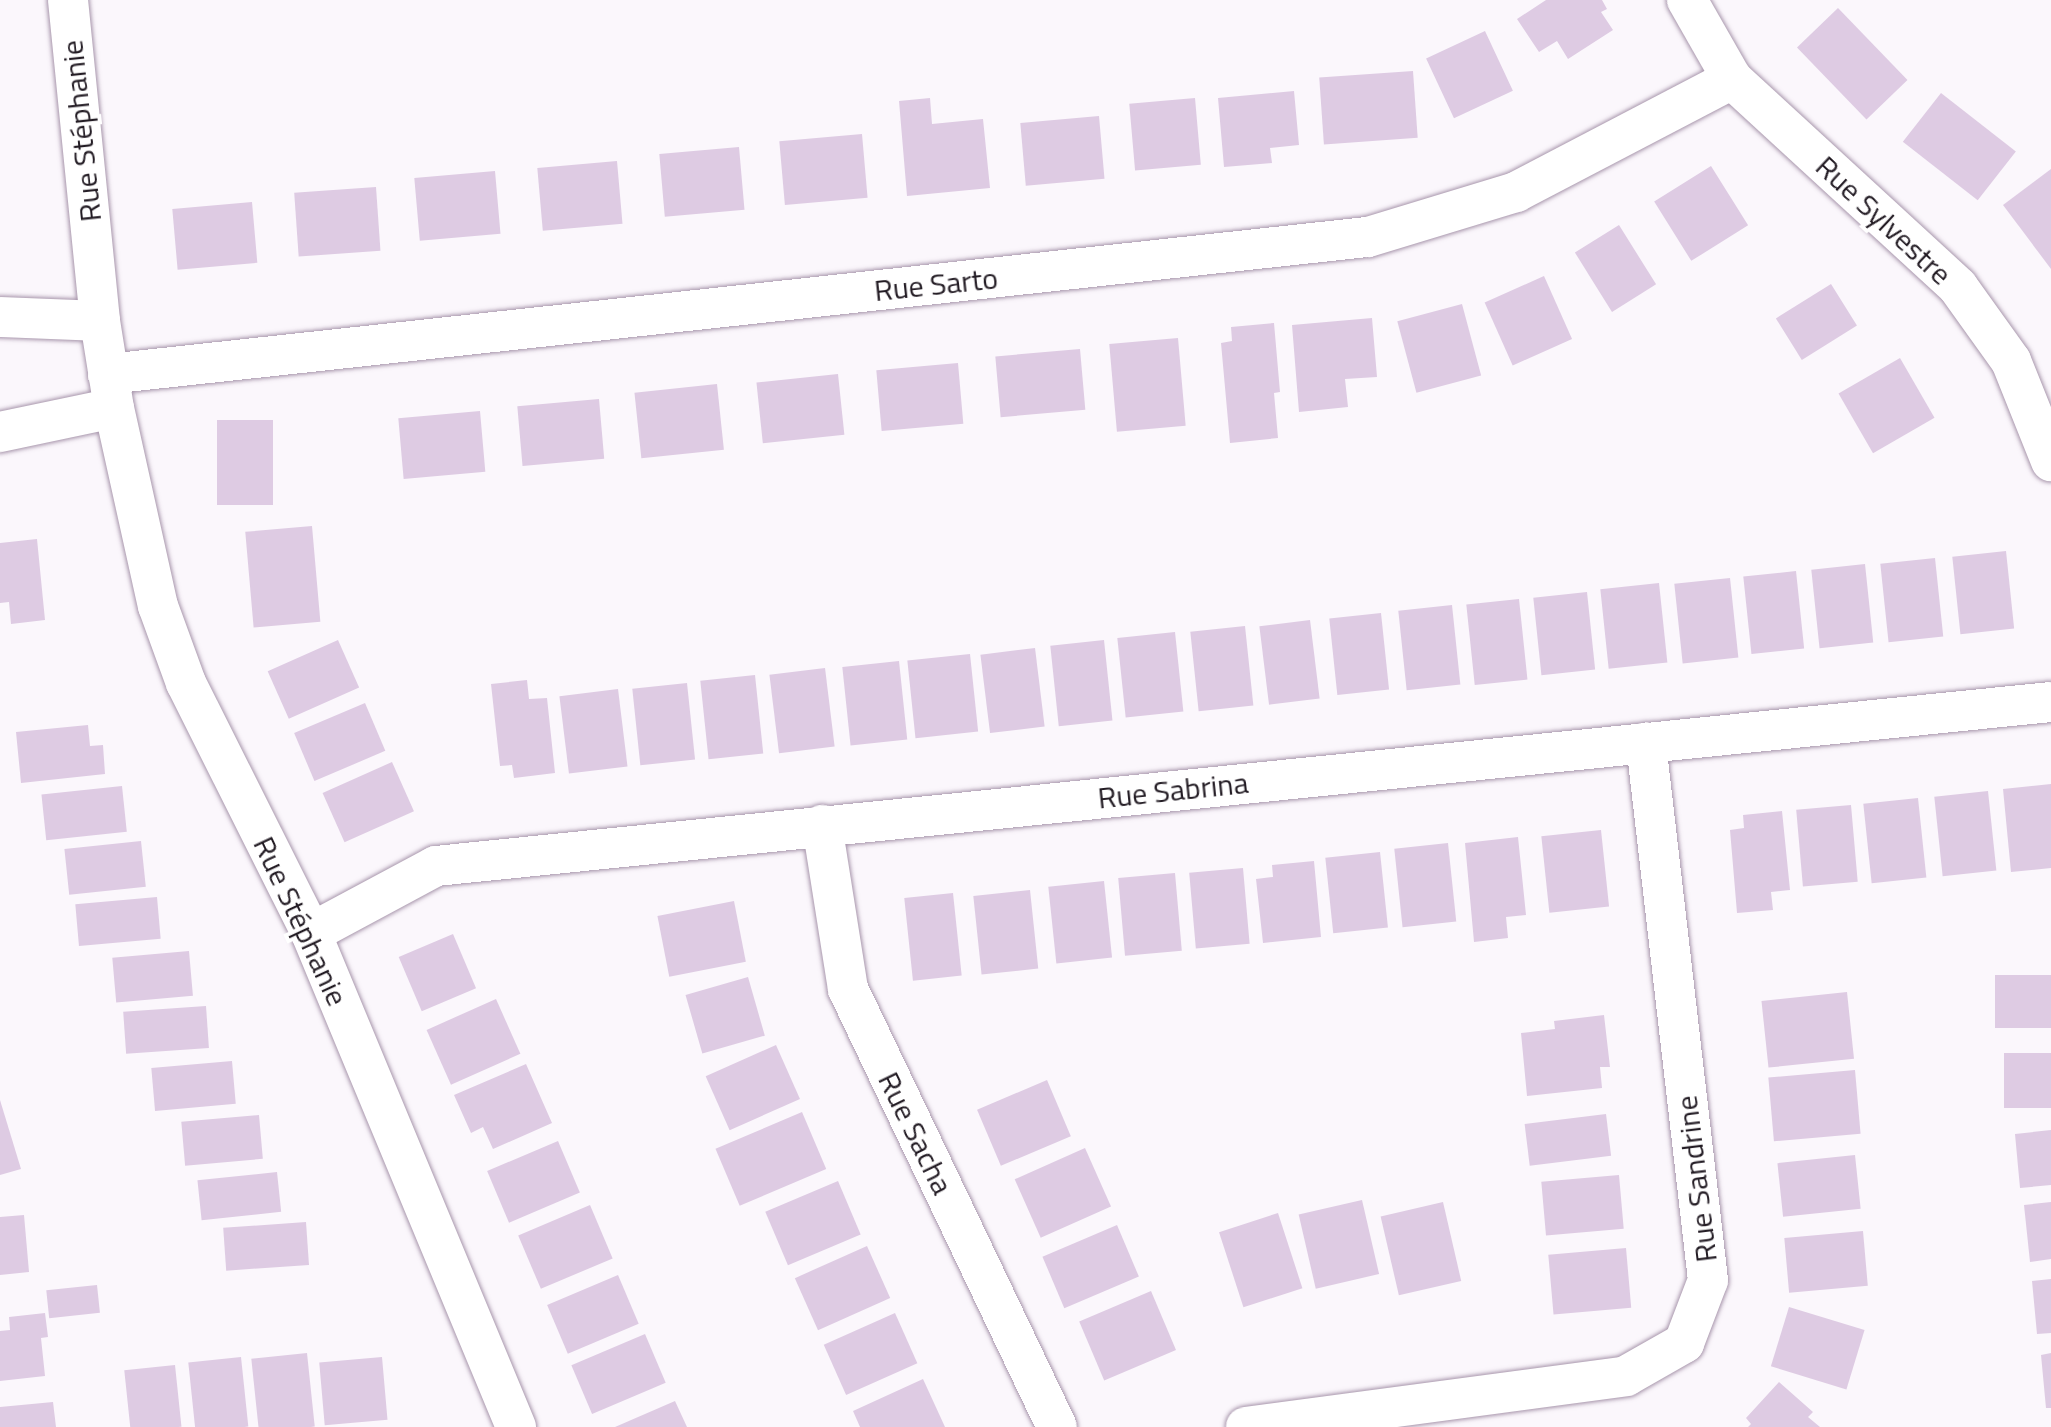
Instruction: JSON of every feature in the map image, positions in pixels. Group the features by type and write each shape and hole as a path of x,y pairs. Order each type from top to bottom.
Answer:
{"street":[{"name":"Rue Stéphanie","path":"68,0 100,321 111,391 158,606 186,683 311,934 516,1427"},
{"name":"Rue Sylvestre","path":"1686,0 1732,79 1958,287 2011,361 2051,461"},
{"name":"Rue Sarto","path":"111,391 1368,237 1516,192 1732,79"},
{"path":"0,317 100,321"},
{"path":"0,432 111,391"},
{"name":"Rue Sabrina","path":"311,934 436,866 2051,702"},
{"name":"Rue Sandrine","path":"1246,1427 1626,1376 1684,1343 1708,1280 1646,743"},
{"name":"Rue Sacha","path":"822,825 848,989 1057,1427"}],"building":[{"path":"1546,0 1602,0 1607,9 1601,12 1613,30 1568,59 1557,41 1539,52 1517,19"},
{"path":"1838,8 1907,80 1866,120 1797,48"},
{"path":"1485,31 1513,91 1454,118 1426,58"},
{"path":"1413,71 1418,138 1324,144 1319,78"},
{"path":"1294,91 1299,145 1270,148 1272,163 1224,167 1218,98"},
{"path":"1941,93 2016,151 1978,200 1903,142"},
{"path":"930,98 932,124 983,119 990,188 907,196 899,101"},
{"path":"1195,98 1201,165 1135,170 1129,104"},
{"path":"1099,116 1104,179 1026,186 1020,123"},
{"path":"862,134 868,198 785,205 779,141"},
{"path":"739,147 744,210 665,217 659,154"},
{"path":"617,161 622,224 543,231 537,168"},
{"path":"1711,166 1748,225 1691,261 1654,202"},
{"path":"2051,169 2051,269 2003,205"},
{"path":"495,171 500,234 420,241 414,178"},
{"path":"376,187 380,251 299,257 294,193"},
{"path":"252,202 257,263 178,270 172,209"},
{"path":"1619,225 1656,284 1612,312 1575,253"},
{"path":"1544,276 1572,339 1513,365 1485,302"},
{"path":"1831,284 1857,326 1802,360 1776,318"},
{"path":"1462,304 1481,375 1416,393 1397,321"},
{"path":"1372,318 1377,377 1345,379 1348,407 1299,412 1292,325"},
{"path":"1274,323 1280,392 1274,393 1278,438 1230,443 1221,343 1232,341 1231,327"},
{"path":"1178,338 1186,426 1117,432 1109,344"},
{"path":"1080,349 1085,410 1001,417 995,356"},
{"path":"1900,358 1934,418 1873,453 1839,394"},
{"path":"958,363 963,424 882,431 876,370"},
{"path":"838,374 844,435 763,443 756,383"},
{"path":"717,384 724,450 641,458 634,393"},
{"path":"599,399 604,459 523,466 517,406"},
{"path":"480,411 485,472 404,479 398,418"},
{"path":"217,420 273,420 273,505 217,505"},
{"path":"312,526 320,622 254,627 245,532"},
{"path":"37,539 45,620 11,624 9,602 0,603 0,543"},
{"path":"2006,551 2014,629 1960,634 1952,557"},
{"path":"1935,558 1943,637 1889,642 1880,564"},
{"path":"1865,564 1873,643 1820,648 1811,570"},
{"path":"1796,571 1804,649 1751,654 1743,577"},
{"path":"1730,578 1738,658 1683,663 1674,584"},
{"path":"1659,583 1667,663 1609,669 1600,589"},
{"path":"1587,592 1595,670 1541,675 1533,598"},
{"path":"1519,599 1527,680 1475,685 1466,605"},
{"path":"1452,605 1460,685 1407,690 1398,611"},
{"path":"1381,613 1389,690 1337,695 1329,618"},
{"path":"1310,620 1320,698 1269,705 1259,626"},
{"path":"1245,626 1253,706 1199,711 1190,632"},
{"path":"1175,632 1183,712 1126,718 1117,638"},
{"path":"338,640 359,688 289,719 268,671"},
{"path":"1104,640 1112,721 1059,726 1050,646"},
{"path":"1035,648 1045,726 990,733 980,655"},
{"path":"970,654 978,732 915,738 907,661"},
{"path":"899,661 907,740 851,746 842,667"},
{"path":"825,668 835,746 779,753 769,675"},
{"path":"755,675 763,754 709,759 700,681"},
{"path":"527,680 529,699 547,698 555,773 514,778 512,765 500,766 491,684"},
{"path":"687,683 695,760 640,765 632,689"},
{"path":"618,689 628,766 569,774 559,696"},
{"path":"365,703 385,751 314,781 294,733"},
{"path":"88,725 90,746 103,745 105,774 21,783 16,732"},
{"path":"392,762 414,811 345,842 323,793"},
{"path":"2051,784 2051,868 2011,872 2003,789"},
{"path":"122,786 127,832 46,840 41,794"},
{"path":"1988,791 1996,871 1943,876 1934,797"},
{"path":"1918,798 1926,878 1872,883 1863,804"},
{"path":"1851,805 1858,882 1803,887 1796,810"},
{"path":"1782,811 1790,890 1771,892 1773,910 1737,913 1730,830 1744,828 1743,815"},
{"path":"1601,830 1609,907 1549,913 1541,836"},
{"path":"1518,837 1526,915 1506,917 1508,938 1474,942 1465,843"},
{"path":"141,841 146,887 69,895 64,849"},
{"path":"1448,843 1456,922 1403,927 1394,849"},
{"path":"1380,852 1388,928 1333,933 1325,858"},
{"path":"1314,861 1321,937 1263,943 1256,879 1273,877 1272,865"},
{"path":"1243,868 1250,944 1196,948 1189,873"},
{"path":"1175,873 1182,951 1125,956 1118,878"},
{"path":"1104,881 1112,958 1056,963 1048,887"},
{"path":"1030,890 1038,969 982,975 973,896"},
{"path":"953,893 962,976 913,981 904,898"},
{"path":"157,897 161,939 79,946 75,904"},
{"path":"734,901 746,962 669,977 657,916"},
{"path":"453,934 476,988 422,1011 399,957"},
{"path":"189,951 193,996 116,1003 112,958"},
{"path":"1995,975 2051,975 2051,1028 1995,1028"},
{"path":"748,977 765,1036 702,1054 686,995"},
{"path":"1847,992 1854,1059 1768,1068 1761,1001"},
{"path":"496,999 520,1054 451,1085 427,1030"},
{"path":"206,1006 209,1048 126,1054 123,1012"},
{"path":"1604,1015 1610,1067 1600,1067 1602,1088 1527,1096 1521,1033 1555,1029 1554,1021"},
{"path":"776,1045 800,1099 730,1130 706,1076"},
{"path":"2004,1053 2051,1053 2051,1108 2004,1108"},
{"path":"232,1061 236,1104 155,1111 151,1068"},
{"path":"526,1064 552,1123 493,1149 483,1127 471,1133 454,1095"},
{"path":"1855,1070 1861,1134 1774,1141 1768,1078"},
{"path":"1047,1080 1071,1136 1001,1166 977,1110"},
{"path":"0,1100 21,1169 0,1175"},
{"path":"802,1112 826,1169 740,1206 715,1149"},
{"path":"1606,1114 1611,1156 1530,1166 1525,1124"},
{"path":"259,1115 263,1159 185,1166 181,1122"},
{"path":"2051,1130 2051,1185 2020,1188 2015,1134"},
{"path":"558,1141 580,1193 509,1223 487,1171"},
{"path":"1085,1148 1111,1206 1041,1238 1015,1179"},
{"path":"1855,1155 1861,1209 1783,1217 1777,1163"},
{"path":"277,1172 281,1212 202,1220 197,1180"},
{"path":"1619,1175 1624,1229 1546,1236 1541,1182"},
{"path":"838,1181 861,1234 788,1265 765,1212"},
{"path":"1362,1200 1379,1274 1316,1289 1299,1215"},
{"path":"1443,1202 1461,1281 1399,1295 1381,1216"},
{"path":"2051,1202 2051,1259 2030,1262 2024,1205"},
{"path":"590,1205 613,1258 541,1289 518,1235"},
{"path":"1278,1213 1302,1288 1243,1307 1219,1232"},
{"path":"24,1215 29,1272 0,1275 0,1217"},
{"path":"306,1222 309,1265 226,1271 223,1228"},
{"path":"1117,1225 1139,1277 1064,1308 1042,1257"},
{"path":"1863,1231 1868,1286 1789,1293 1784,1238"},
{"path":"867,1246 890,1298 818,1330 795,1278"},
{"path":"1626,1248 1631,1308 1554,1315 1548,1255"},
{"path":"618,1275 639,1324 568,1354 547,1305"},
{"path":"2051,1279 2051,1333 2037,1334 2032,1281"},
{"path":"97,1285 100,1313 49,1318 46,1290"},
{"path":"1151,1291 1176,1350 1104,1380 1079,1321"},
{"path":"1789,1307 1865,1330 1846,1389 1771,1366"},
{"path":"45,1313 48,1337 41,1338 45,1376 0,1381 0,1331 10,1330 9,1317"},
{"path":"895,1313 917,1363 846,1395 824,1345"},
{"path":"645,1334 666,1383 592,1414 571,1365"},
{"path":"307,1353 315,1427 258,1427 251,1359"},
{"path":"2051,1353 2051,1408 2046,1408 2041,1355"},
{"path":"241,1357 248,1427 195,1427 188,1363"},
{"path":"382,1357 387,1420 325,1425 319,1362"},
{"path":"175,1365 181,1427 130,1427 124,1370"},
{"path":"923,1379 945,1427 860,1427 853,1411"},
{"path":"1779,1382 1813,1412 1808,1417 1820,1427 1748,1427 1751,1424 1746,1418"},
{"path":"675,1401 687,1427 615,1427"},
{"path":"53,1402 56,1427 0,1427 0,1407"}]}
